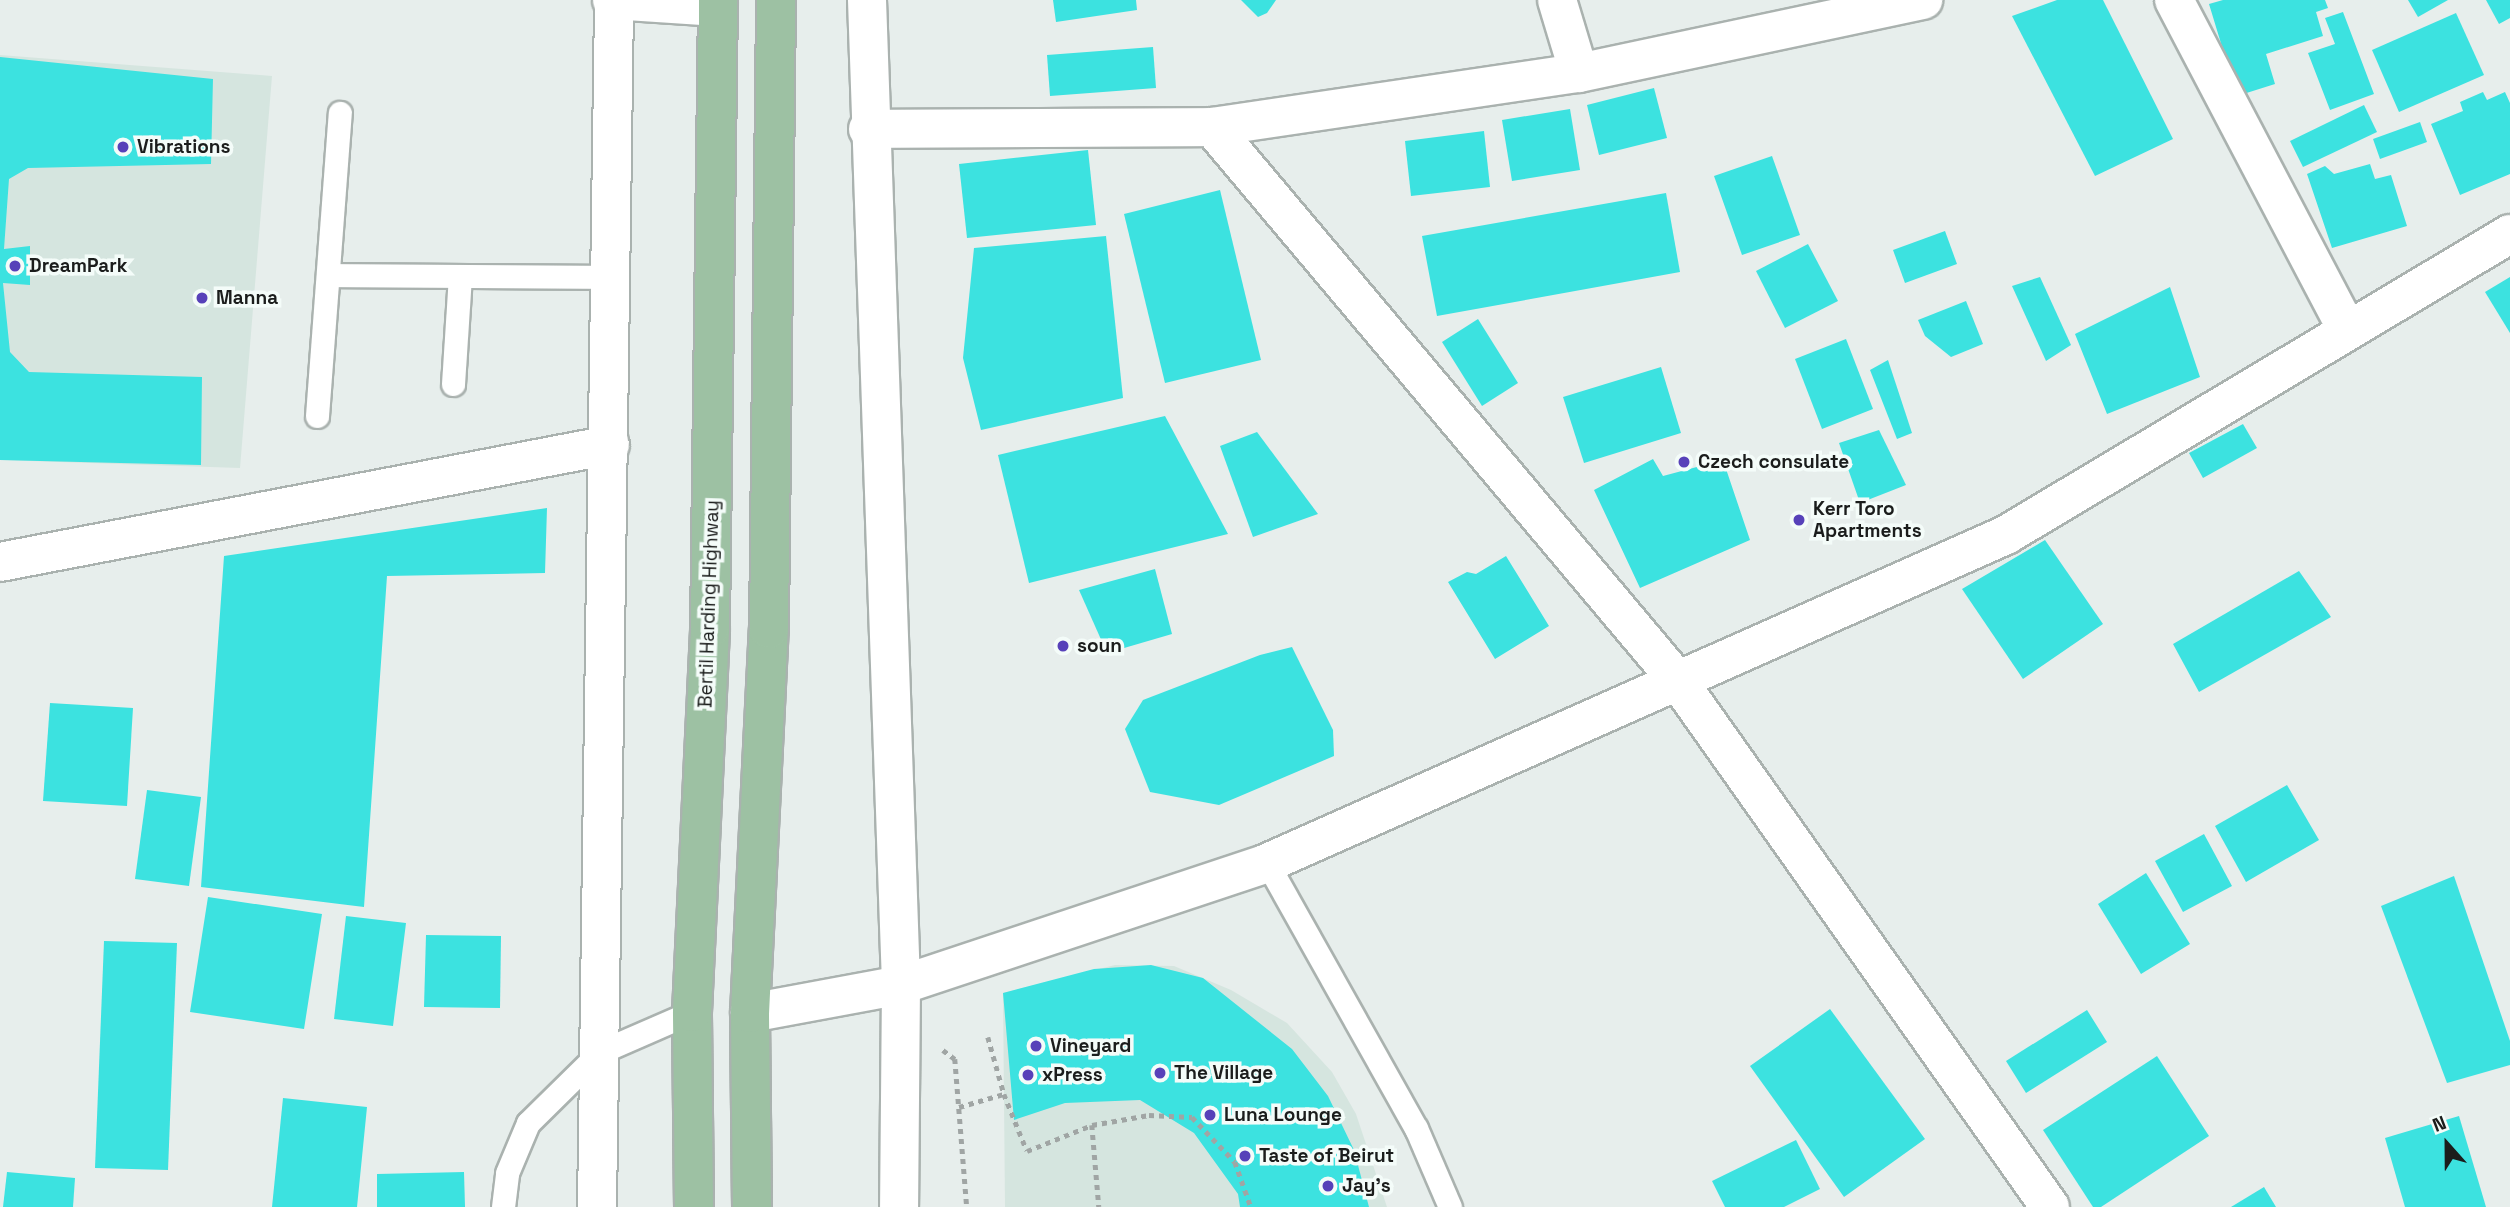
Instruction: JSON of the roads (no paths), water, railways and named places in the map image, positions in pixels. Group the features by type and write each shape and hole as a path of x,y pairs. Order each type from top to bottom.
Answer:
{"main road":[{"path":"752,1207 750,1013 769,629 776,0"},
{"name":"Bertil Harding Highway","path":"694,1207 692,1012 710,628 718,3"}],"street":[{"path":"597,1207 610,445 613,0 718,3"},
{"path":"867,0 868,129 901,985 898,1207"},
{"path":"1557,0 1579,73"},
{"path":"868,129 1212,127 1579,73 1923,0"},
{"path":"2174,0 2346,328"},
{"path":"1212,127 1678,681 2050,1207"},
{"path":"750,1013 901,985 1267,863 2006,535 2346,328 2510,234"},
{"path":"0,562 610,445"}],"lane":[{"path":"317,416 340,113"},
{"path":"328,275 610,277"},
{"path":"453,384 460,277"},
{"path":"1267,863 1416,1128 1450,1207"},
{"path":"503,1207 507,1173 528,1123 600,1052 692,1012"}],"place":[{"name":"Vibrations","path":"123,147"},
{"name":"DreamPark","path":"15,266"},
{"name":"Manna","path":"202,298"},
{"name":"Czech consulate","path":"1684,462"},
{"name":"Kerr Toro Apartments","path":"1799,520"},
{"name":"soun","path":"1063,646"},
{"name":"Vineyard","path":"1036,1046"},
{"name":"The Village","path":"1160,1073"},
{"name":"xPress","path":"1028,1075"},
{"name":"Luna Lounge","path":"1210,1115"},
{"name":"Taste of Beirut","path":"1245,1156"},
{"name":"Jay’s","path":"1328,1186"}]}
